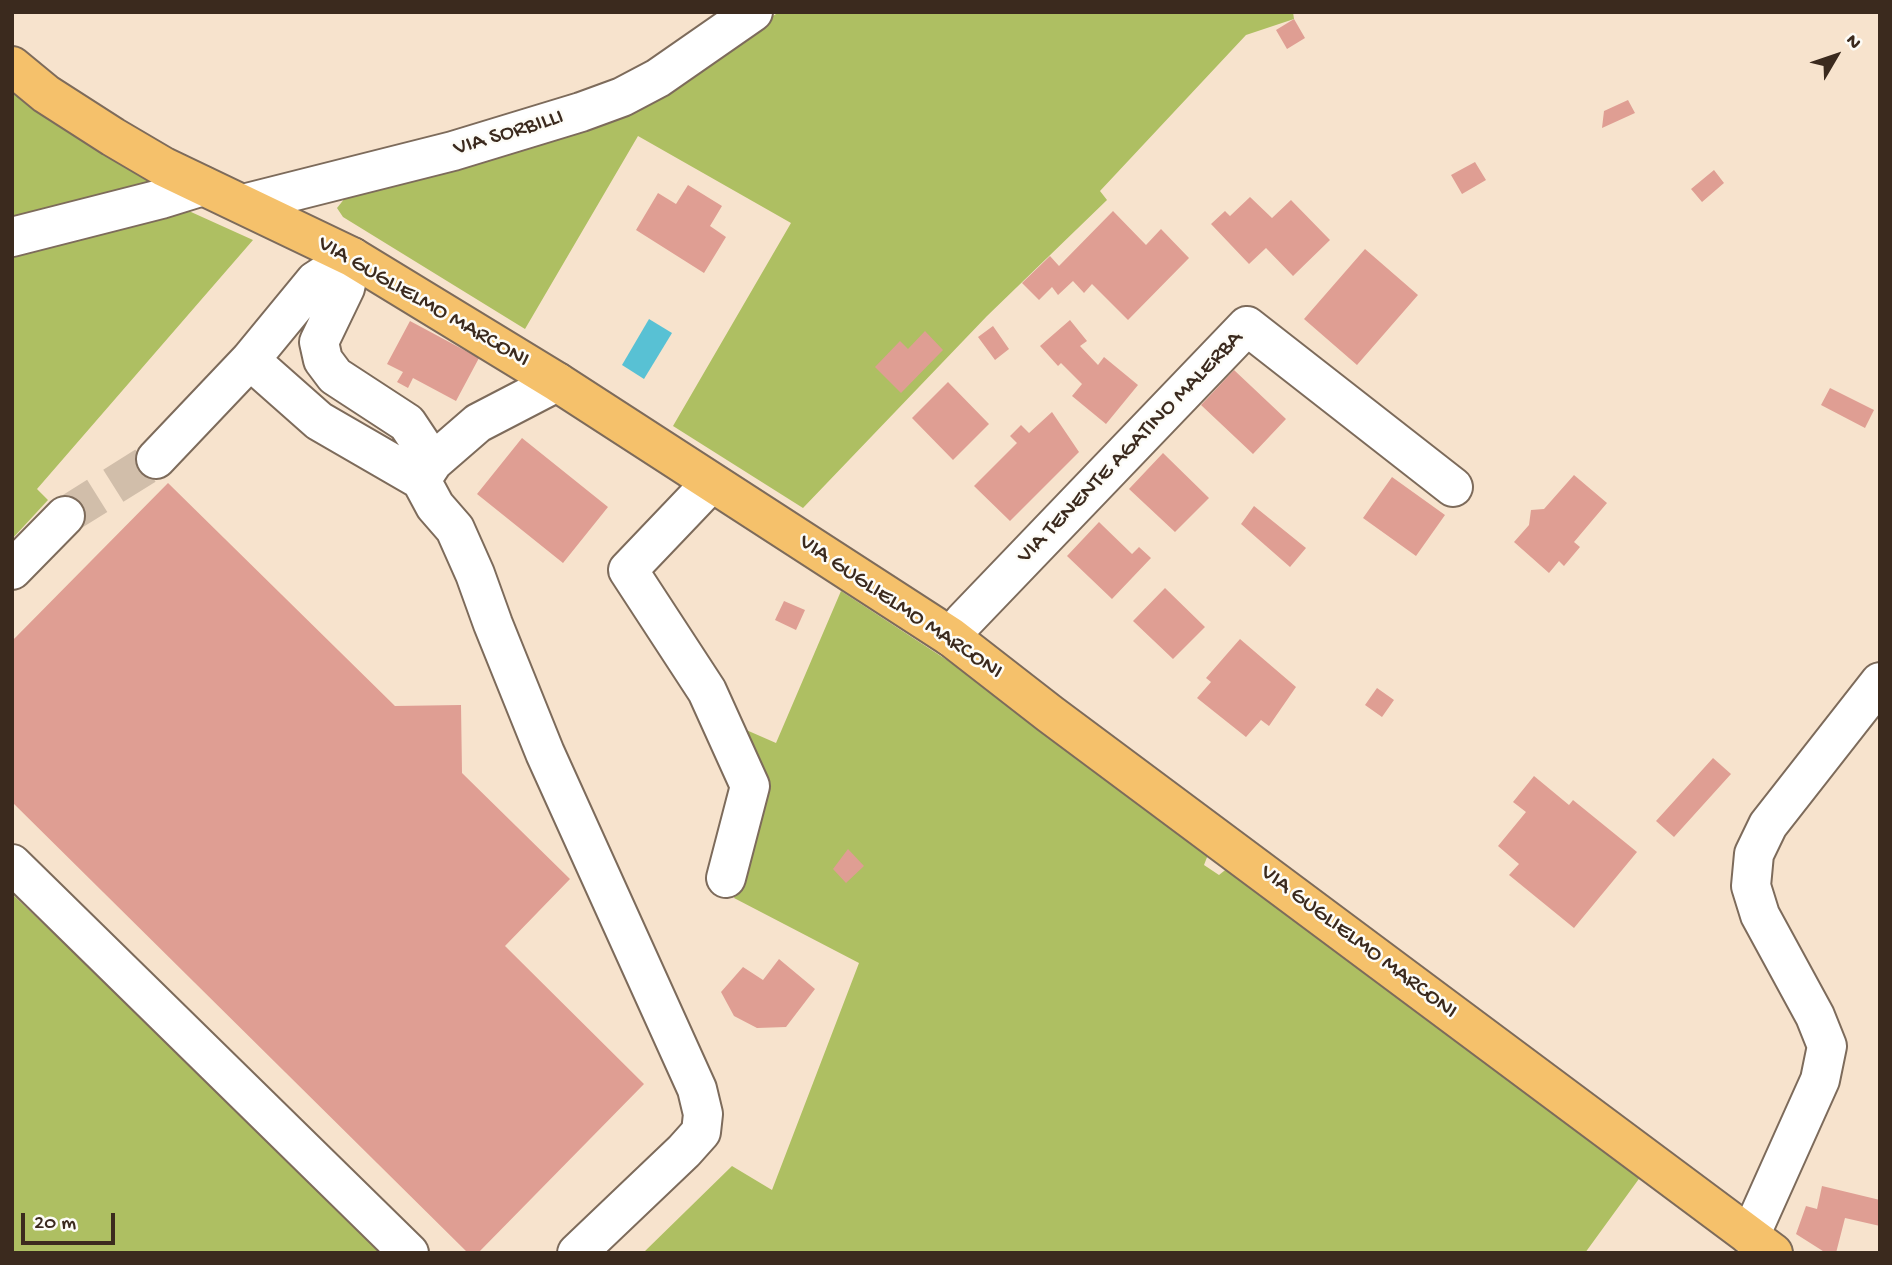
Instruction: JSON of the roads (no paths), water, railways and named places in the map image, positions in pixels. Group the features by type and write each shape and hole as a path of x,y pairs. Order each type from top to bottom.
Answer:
{"main road":[{"name":"VIA GUGLIELMO MARCONI","path":"12,66 46,94 164,167 352,257 557,382 951,637 1061,722 1762,1244"}],"street":[{"name":"VIA SORBILLI","path":"243,204 453,151 622,97 658,78 753,12"},
{"path":"12,237 203,186"},
{"path":"156,459 250,360 315,281 352,257"},
{"path":"352,257 345,288 319,342 323,360 335,376 407,423 427,471 435,506 455,529 545,753 697,1089 702,1114 701,1132 577,1253"},
{"name":"VIA TENENTE AGATINO MALERBA","path":"951,637 1247,326 1453,486"},
{"path":"250,360 320,421 427,471"},
{"path":"427,471 478,423 557,382"},
{"path":"711,483 628,570 707,691 750,786 726,878"},
{"path":"12,570 65,516"},
{"path":"1762,1244 1820,1080 1827,1046 1815,1016 1760,915 1751,886 1754,854 1768,825 1880,682"},
{"path":"12,864 409,1253"}],"water":[{"path":"649,319 672,333 644,379 622,365"}],"tunnel":[{"path":"65,516 156,459"}]}
